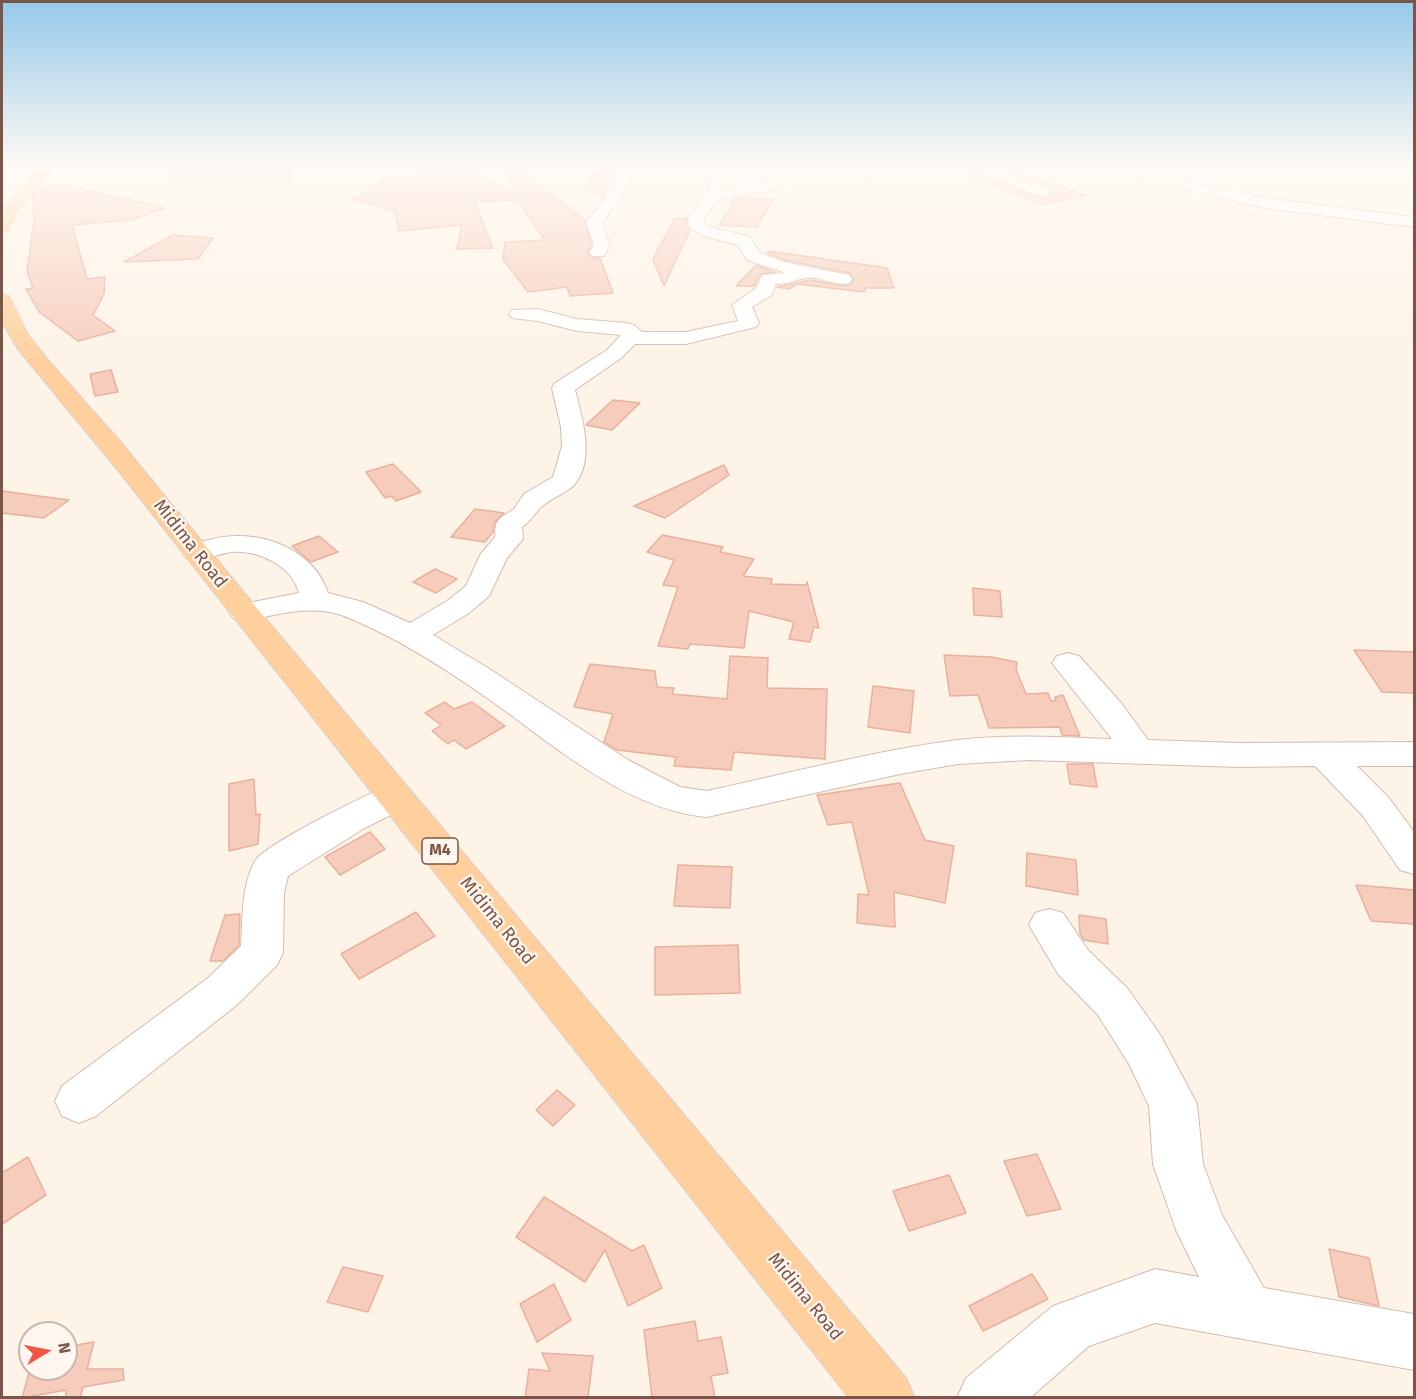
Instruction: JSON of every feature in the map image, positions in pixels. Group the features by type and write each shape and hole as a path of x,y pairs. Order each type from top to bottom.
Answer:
{"main road":[{"name":"Midima Road","path":"2,300 5,310 48,373 89,419 886,1398"}],"street":[{"path":"598,233 602,245 598,252"},
{"path":"717,233 744,241 748,244 753,256 759,260 803,272 843,279"},
{"path":"412,635 458,607 478,590 494,555 509,539 509,525 523,514 533,500 564,481 574,446 573,427 563,388 599,365 631,338 686,338 750,323 742,305 765,291 768,279 789,278 803,272"},
{"path":"519,314 538,315 577,325 627,329 633,334 631,338"},
{"path":"196,552 239,544 278,553 289,559 309,580 316,602"},
{"path":"244,612 316,602 329,602 355,609 412,635 500,690 533,716 603,762 667,798 683,803 717,802 900,762 958,752 1029,748 1324,755 1414,754"},
{"path":"1068,663 1110,712 1138,751"},
{"path":"1324,755 1376,807 1414,860"},
{"path":"79,1101 223,991 262,953 264,893 271,868 350,819 395,797"},
{"path":"1049,925 1073,962 1113,1002 1145,1050 1173,1104 1178,1164 1202,1230 1247,1311"},
{"path":"986,1398 1072,1325 1155,1296 1414,1342"}],"building":[{"path":"32,233 74,233 87,279 105,277 104,294 93,315 115,331 78,341 39,312 26,289 33,288 27,271"},
{"path":"460,233 487,233 493,248 457,249"},
{"path":"540,233 588,233 591,245 587,253 592,258 600,258 613,293 570,296 567,287 528,292 503,259 505,242 545,240"},
{"path":"667,233 688,233 664,286 653,259"},
{"path":"173,235 213,238 198,259 124,262"},
{"path":"769,251 887,268 894,288 866,288 864,292 797,284 789,289 777,287 810,280 844,286 851,284 854,279 849,273 785,260 767,253"},
{"path":"756,265 775,272 760,274 754,286 736,286"},
{"path":"111,370 118,392 95,396 90,374"},
{"path":"613,400 640,403 612,430 586,425"},
{"path":"393,464 421,492 396,501 391,496 385,498 366,472"},
{"path":"724,465 729,475 665,518 634,506"},
{"path":"2,491 69,500 44,518 2,513"},
{"path":"475,509 504,513 494,523 493,532 485,542 451,537"},
{"path":"662,535 723,547 720,552 754,559 743,576 772,579 771,584 806,585 807,582 819,628 814,627 810,642 789,639 794,622 749,611 744,648 690,644 688,649 658,646 678,587 663,585 674,560 647,552"},
{"path":"319,536 338,552 311,562 292,546"},
{"path":"435,569 457,579 436,593 413,582"},
{"path":"973,588 1000,591 1002,617 974,615"},
{"path":"1354,650 1414,652 1414,693 1382,692"},
{"path":"944,655 991,657 1017,662 1016,670 1026,694 1048,693 1051,701 1056,701 1055,697 1063,695 1080,736 1062,735 1060,727 989,728 978,695 950,696"},
{"path":"730,656 768,658 767,688 827,689 825,759 734,752 731,770 674,766 676,757 617,750 604,742 613,714 574,707 590,664 655,671 657,687 674,688 672,694 727,699"},
{"path":"873,686 914,691 910,733 868,727"},
{"path":"445,702 454,709 472,702 505,726 466,749 454,740 448,744 432,731 441,725 425,713"},
{"path":"1067,764 1093,764 1097,787 1070,784"},
{"path":"254,779 256,815 260,814 258,844 229,851 229,784"},
{"path":"900,783 925,840 954,846 945,903 894,892 895,927 857,923 858,894 869,895 852,822 828,825 817,795"},
{"path":"370,832 385,849 340,875 325,857"},
{"path":"1027,853 1076,860 1078,895 1026,886"},
{"path":"678,865 732,867 730,908 674,906"},
{"path":"1356,885 1414,890 1414,924 1371,921"},
{"path":"416,912 435,936 359,979 341,954"},
{"path":"240,914 239,945 223,961 210,961 225,915"},
{"path":"1079,915 1106,919 1108,944 1084,940 1080,934"},
{"path":"738,945 740,993 655,995 655,947"},
{"path":"557,1090 575,1105 553,1126 536,1110"},
{"path":"1037,1154 1061,1209 1027,1216 1004,1161"},
{"path":"28,1157 46,1195 2,1224 2,1173"},
{"path":"949,1175 966,1213 909,1231 893,1191"},
{"path":"544,1197 632,1251 644,1245 662,1288 628,1306 605,1250 585,1282 516,1237"},
{"path":"1329,1249 1369,1258 1379,1306 1339,1297"},
{"path":"343,1267 383,1276 368,1312 327,1302"},
{"path":"1032,1274 1048,1299 983,1331 969,1306"},
{"path":"554,1284 571,1320 537,1342 520,1304"},
{"path":"695,1321 698,1341 721,1337 728,1373 711,1376 715,1398 652,1398 644,1330"},
{"path":"94,1342 87,1369 123,1369 124,1380 83,1387 80,1398 66,1398 66,1390 22,1398 27,1381 78,1381 78,1345"},
{"path":"542,1353 593,1356 588,1398 525,1398 529,1369 550,1371"}]}
